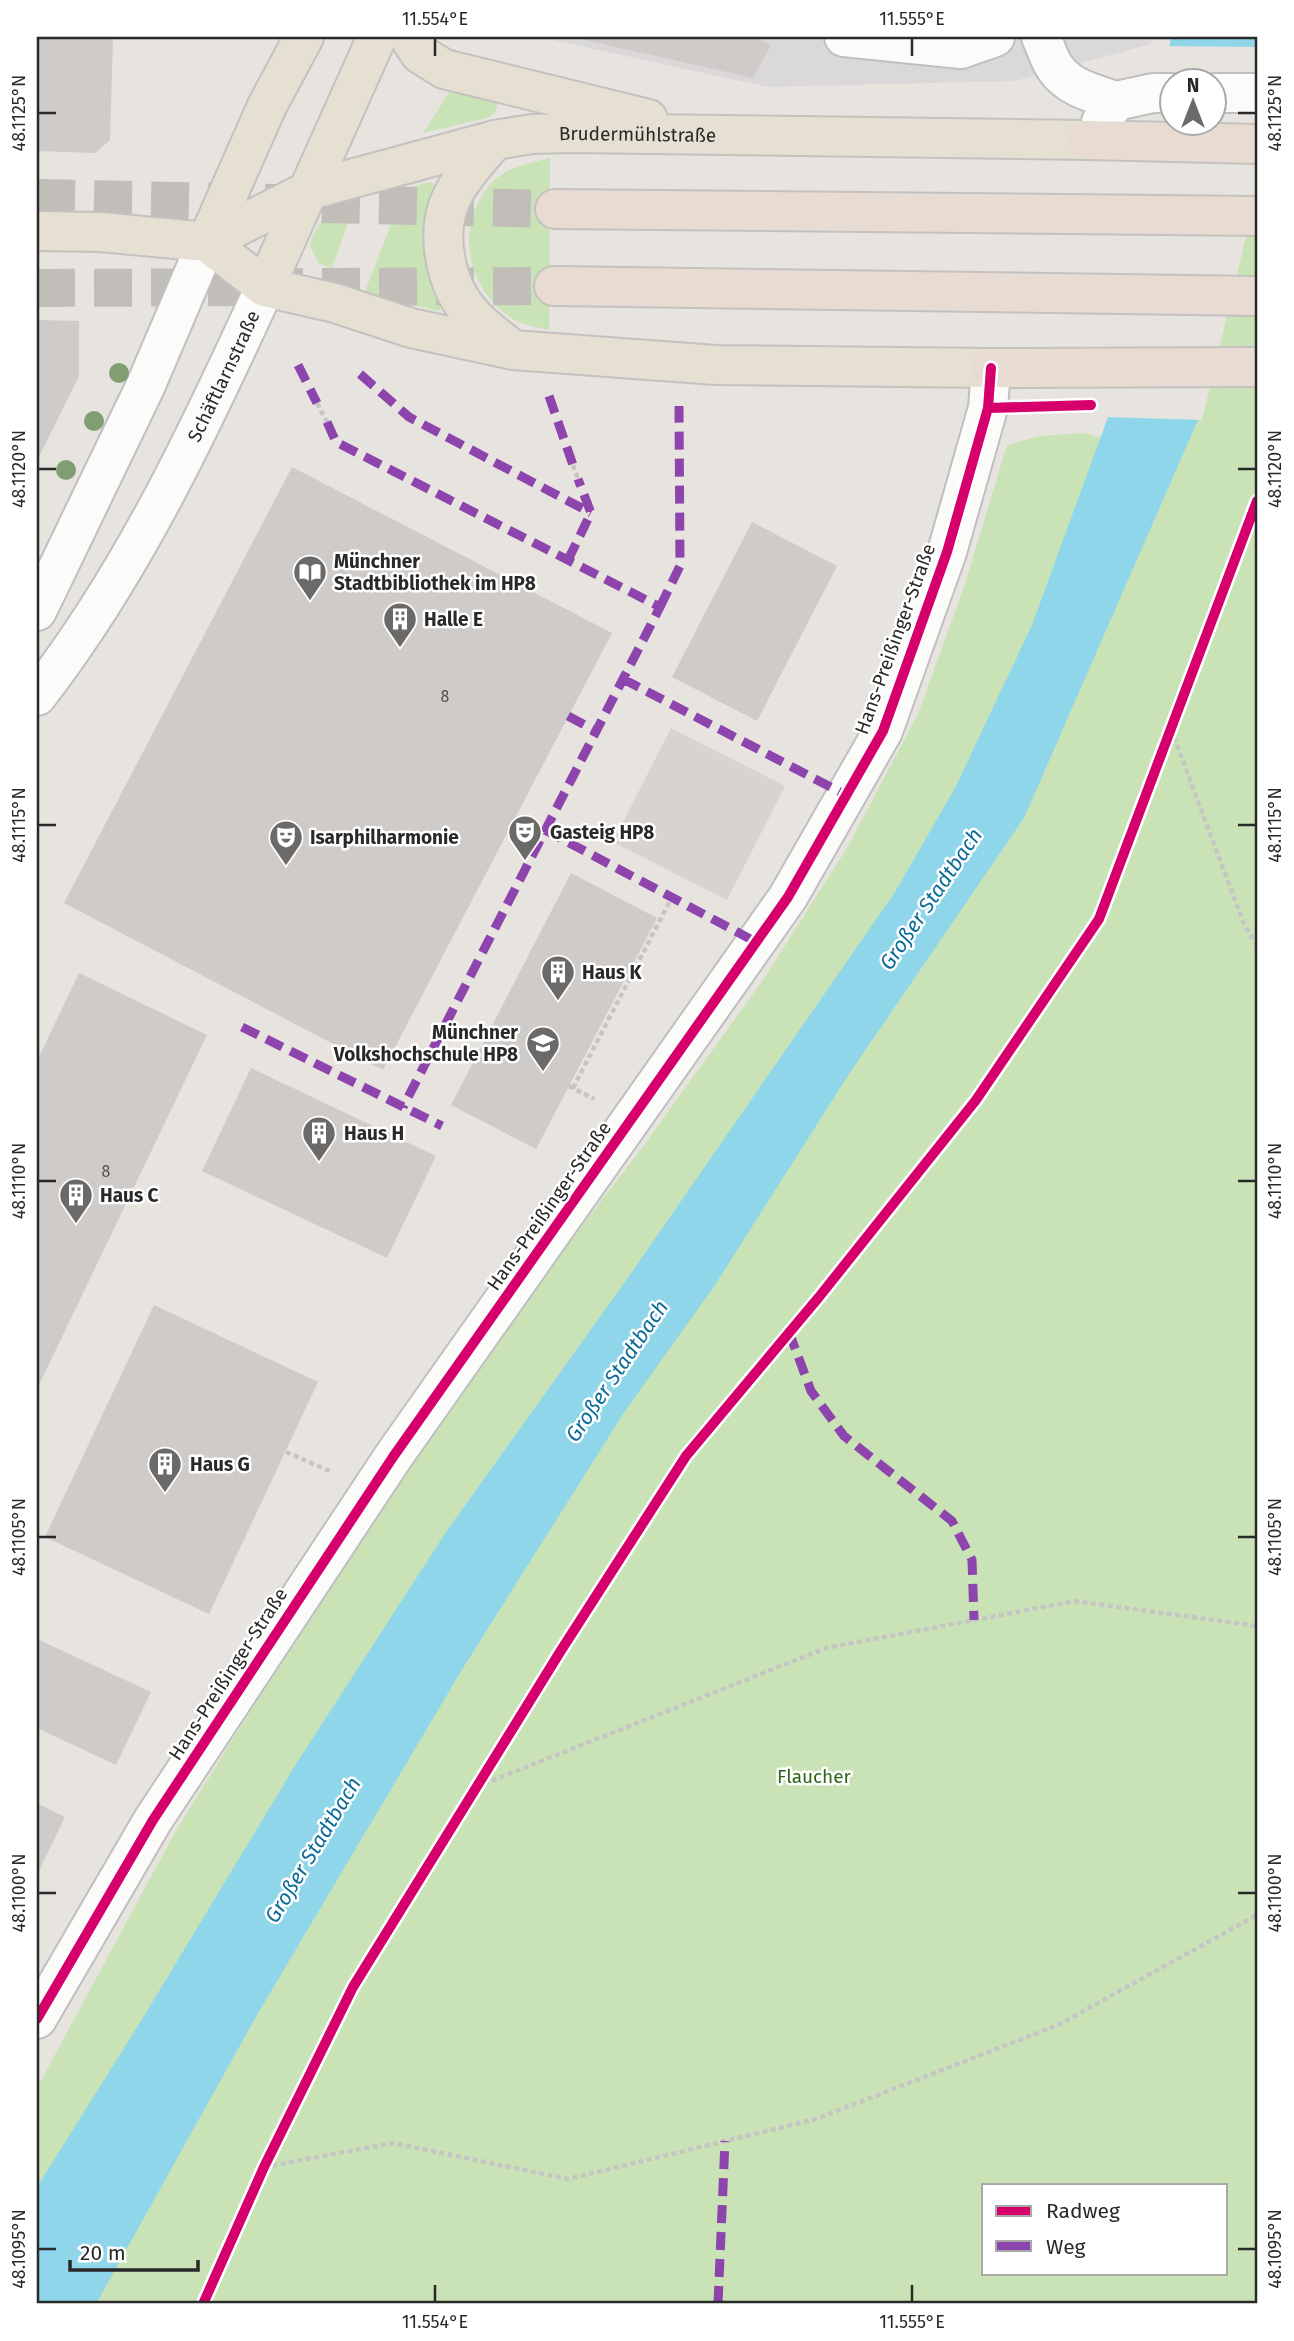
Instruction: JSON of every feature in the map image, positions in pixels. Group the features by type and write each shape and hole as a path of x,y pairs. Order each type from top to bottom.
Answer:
{"highway":[{"path":"1088,140 1257,144"},
{"path":"555,209 1256,216"},
{"path":"554,286 1247,296"},
{"path":"991,368 1257,367"}],"main road":[{"path":"206,242 267,106 304,37"},
{"name":"Schäftlarnstraße","path":"265,287 377,37"},
{"path":"409,37 420,54 444,68 715,135"},
{"name":"Brudermühlstraße","path":"206,242 310,190 495,140 552,133 1088,140"},
{"path":"495,140 454,193 445,219 444,246 449,274 459,298 474,317 513,350"},
{"path":"37,231 100,232 206,242 265,287 335,303 411,328 513,350 716,365 991,368"}],"street":[{"path":"844,37 961,49 995,37"},
{"path":"1041,37 1056,69 1080,89 1116,101 1158,94"},
{"path":"1228,93 1257,93"},
{"path":"1088,140 1116,101"},
{"path":"37,611 145,387 206,242"},
{"name":"Schäftlarnstraße","path":"37,696 73,649 143,535 218,389 265,287"},
{"name":"Hans-Preißinger-Straße","path":"37,2019 153,1820 393,1457 788,897 883,731 947,552 988,408 991,368"}],"path":[{"path":"317,403 327,422"},
{"path":"573,465 578,479"},
{"path":"1171,729 1244,924 1257,946"},
{"path":"592,1098 571,1087 672,897"},
{"path":"286,1452 315,1465"},
{"path":"476,1787 826,1648 1075,1601 1257,1626"},
{"path":"264,2167 393,2143 568,2179 816,2119 1058,2025 1257,1915"}],"shaded area":[{"path":"539,37 1152,37 1151,44 1014,81 767,87"},
{"path":"671,728 785,786 727,900 613,842"}],"green space":[{"name":"Flaucher","path":"1171,37 1257,37 1257,2304 37,2304 37,2088 174,1834 307,1619 496,1337 639,1152 763,980 847,848 918,714 965,584 1007,445 1040,436 1084,433 1101,438 1108,417 1158,115 1158,136 1228,136 1228,66 1166,66"},
{"path":"454,85 498,102 496,111 490,117 423,133"},
{"path":"550,158 549,330 517,321 498,307 476,276 469,240 477,204 488,187 501,175 516,167"},
{"path":"431,182 437,185 430,274 441,305 440,311 364,294 405,188"},
{"path":"352,212 332,268 318,263 310,245 320,224 336,214"}],"water":[{"name":"Großer Stadtbach","path":"1171,37 1257,37 1257,177 1198,420 1024,818 849,1074 715,1285 625,1411 463,1668 257,2015 96,2304 37,2304 37,2187 296,1764 448,1529 627,1279 895,892 955,788 1032,625 1108,417 1158,115 1158,136 1228,136 1228,66 1166,66"}],"pier":[{"path":"1165,46 1257,47 1257,191 1202,420 1105,417 1158,89 1158,136 1228,136 1228,66 1162,66"}],"building":[{"path":"37,37 113,37 110,140 95,153 37,151"},
{"path":"572,37 755,37 771,45 753,78"},
{"path":"37,320 79,321 79,376 37,461"},
{"path":"292,467 612,633 383,1070 64,903"},
{"path":"752,522 837,566 757,721 672,677"},
{"name":"Haus K","path":"571,873 657,918 536,1149 451,1105"},
{"name":"Haus C","path":"79,973 207,1035 37,1389 37,1061"},
{"name":"Haus H","path":"251,1068 436,1156 387,1258 202,1171"},
{"name":"Haus G","path":"154,1305 318,1382 209,1614 45,1537"},
{"path":"37,1639 151,1692 116,1765 37,1728"},
{"path":"37,1803 65,1817 37,1875"}],"tunnel":[{"path":"37,198 555,209"},
{"path":"37,288 554,286"}],"marked path":[{"path":"298,365 317,403"},
{"path":"360,374 409,417 591,513"},
{"path":"549,396 573,465"},
{"path":"660,607 680,566 679,406"},
{"path":"327,422 336,442 660,607 403,1107"},
{"path":"568,560 591,513 578,479"},
{"path":"623,679 846,795"},
{"path":"568,716 596,731"},
{"path":"545,830 756,942"},
{"path":"242,1027 442,1126"},
{"path":"789,1332 811,1391 844,1436 952,1521 972,1560 974,1620"},
{"path":"718,2304 725,2141"}],"cycle path":[{"path":"37,2019 153,1820 393,1457 788,897 883,731 947,552 988,408 991,368"},
{"path":"988,408 1091,405"},
{"path":"203,2304 264,2167 353,1987 560,1652 686,1456 819,1297 976,1100 1099,919 1257,501"}],"place":[{"name":"Münchner Stadtbibliothek im HP8","path":"310,602"},
{"name":"Halle E","path":"400,649"},
{"name":"Gasteig HP8","path":"525,862"},
{"name":"Isarphilharmonie","path":"286,867"},
{"name":"Haus K","path":"558,1002"},
{"name":"Münchner Volkshochschule HP8","path":"543,1073"},
{"name":"Haus H","path":"319,1163"},
{"name":"Haus C","path":"76,1225"},
{"name":"Haus G","path":"165,1494"}]}
